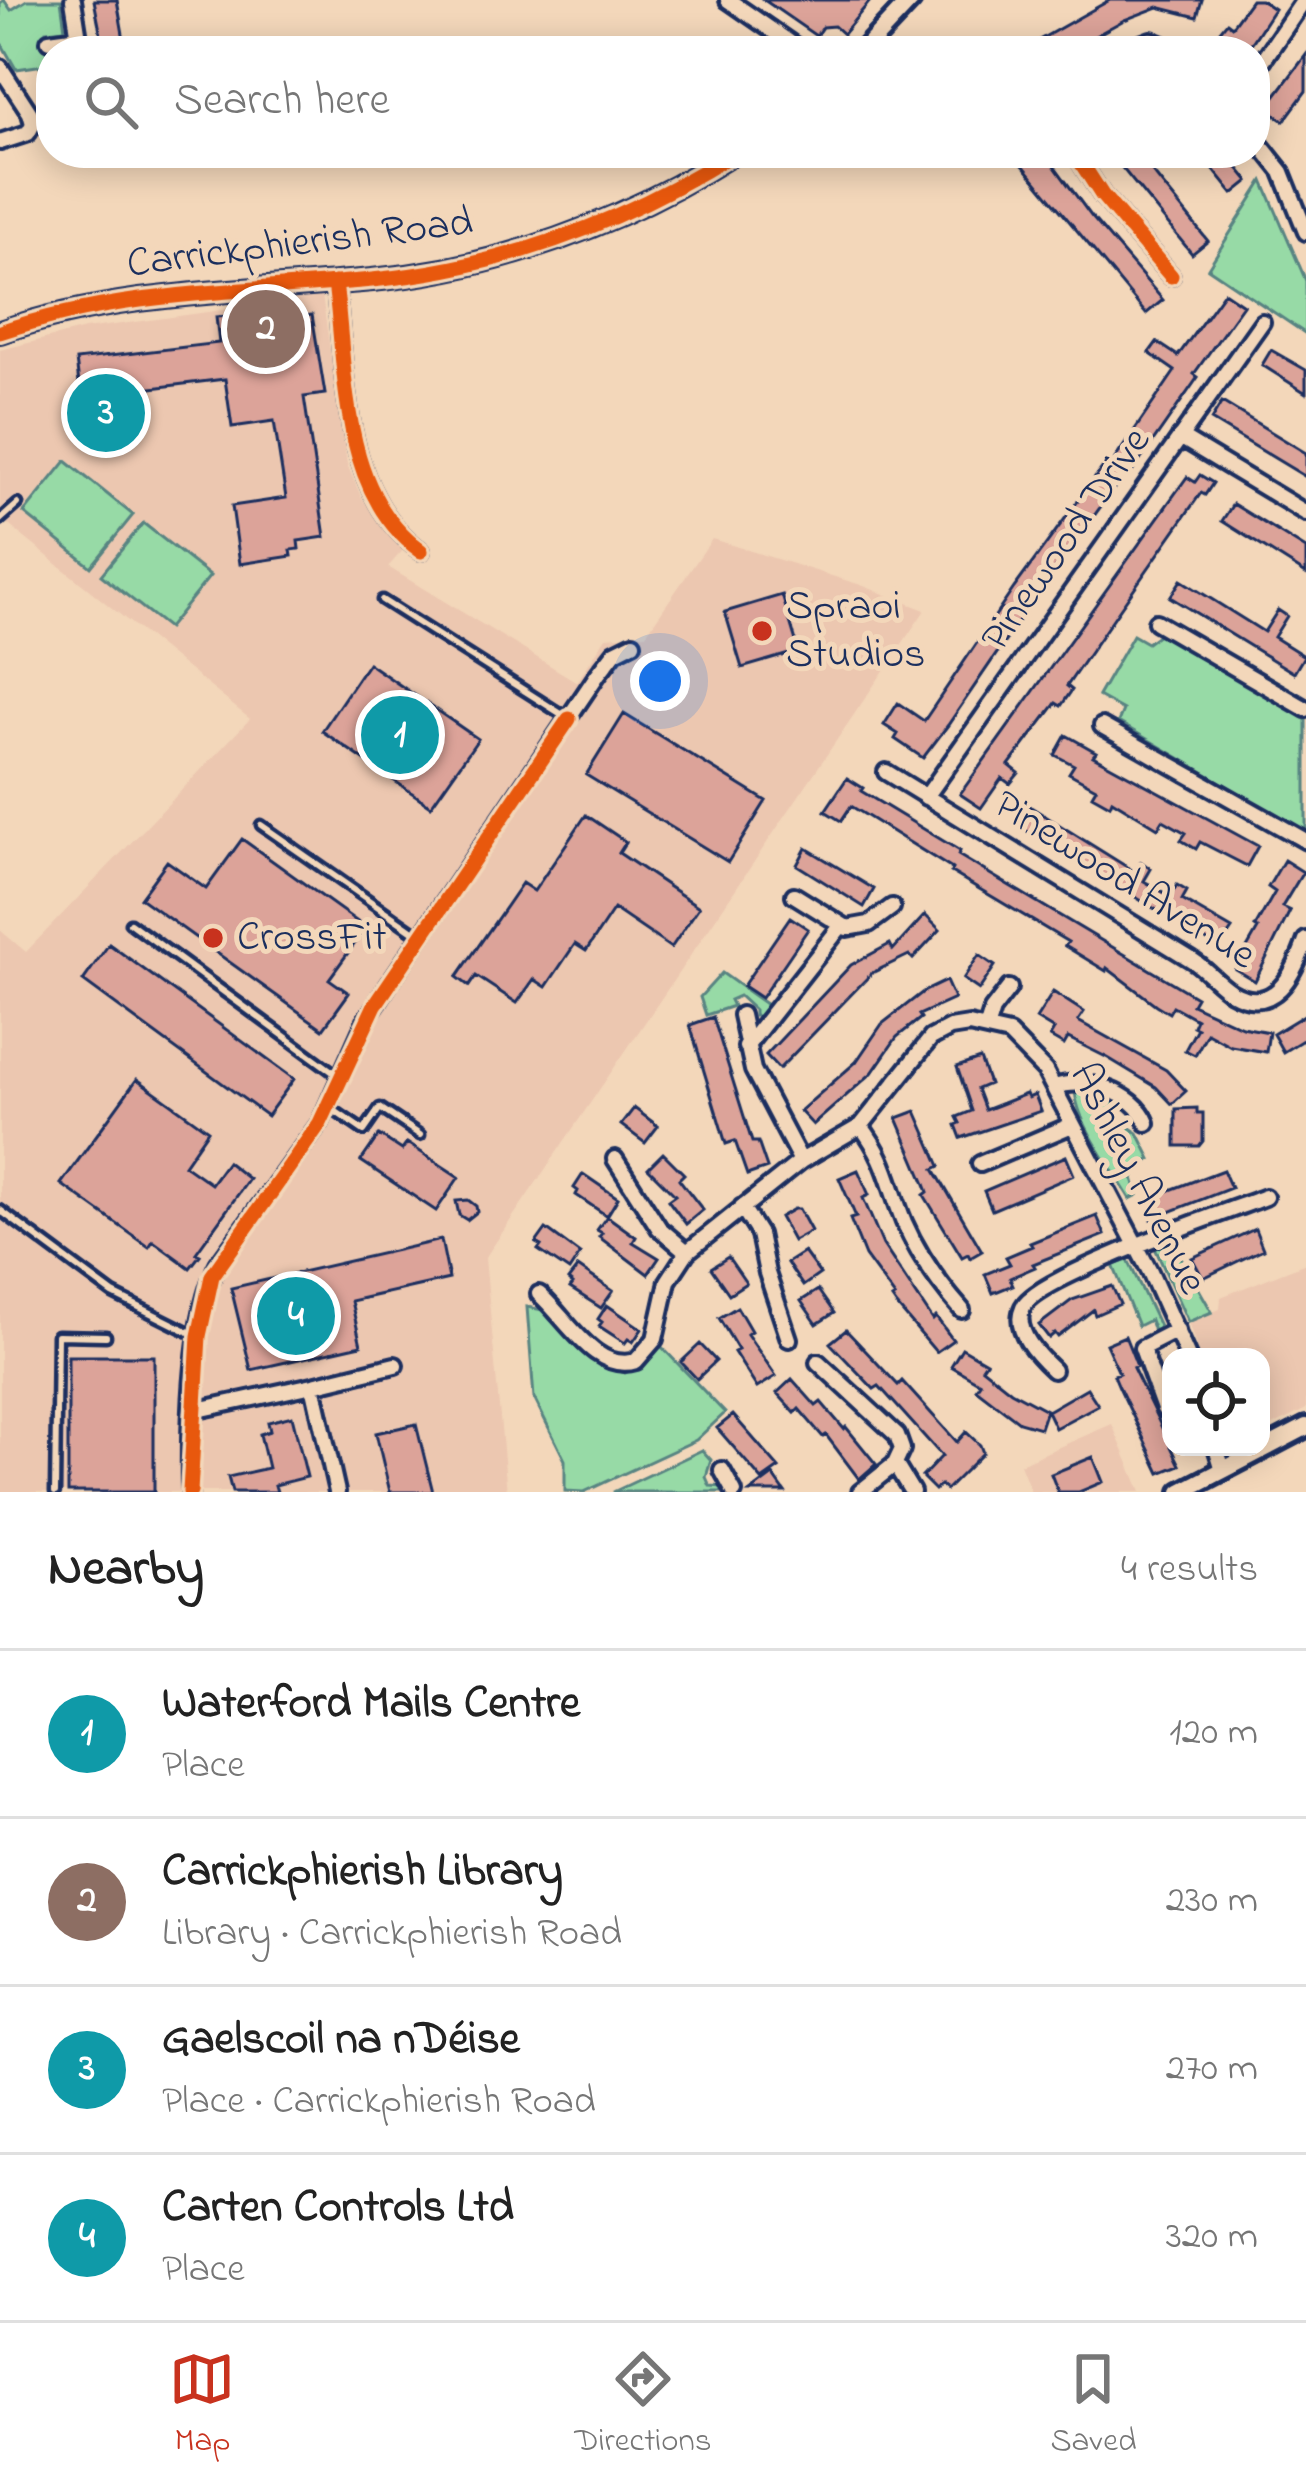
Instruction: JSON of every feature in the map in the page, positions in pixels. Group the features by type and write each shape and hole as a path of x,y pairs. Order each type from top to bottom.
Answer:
{"street":[{"path":"73,0 79,36"},
{"path":"877,36 911,0"},
{"path":"1270,51 1304,0"},
{"path":"735,2 781,36"},
{"path":"0,67 33,124 28,134 0,142"},
{"path":"1270,157 1282,172 1306,232"},
{"name":"Carrickphierish Road","path":"0,332 134,299 436,272 536,247 622,215 707,168"},
{"path":"1084,168 1171,276"},
{"path":"335,283 364,480 386,520 421,551"},
{"name":"Pinewood Drive","path":"926,797 1262,322"},
{"path":"1180,437 1306,513"},
{"path":"1156,622 1306,709"},
{"path":"190,1492 199,1336 206,1290 218,1264 329,1107 366,1020 421,936 610,657 633,643"},
{"path":"1102,726 1306,841"},
{"name":"Pinewood Avenue","path":"886,772 1192,960 1239,996 1264,999 1281,990 1306,940"},
{"path":"794,895 841,926 869,924 892,907"},
{"path":"746,1046 841,926"},
{"path":"539,1294 587,1345 620,1364 632,1363 658,1331 668,1281 687,1252 801,1161 860,1126 931,1039 959,1025 987,1026 992,1010 1009,988"},
{"path":"741,1015 761,1087 801,1161"},
{"name":"Ashley Avenue","path":"987,1026 1024,1045 1055,1087 1184,1348"},
{"path":"1055,1087 1080,1082 1121,1096 1137,1105 1147,1123"},
{"path":"980,1164 1072,1125"},
{"path":"860,1126 885,1161 910,1234 962,1310"},
{"path":"615,1159 658,1228 687,1252"},
{"path":"1053,1370 1026,1337 1020,1316 1024,1305 1058,1281 1265,1197"},
{"path":"742,1207 759,1234 789,1339"},
{"path":"1162,1403 1142,1348 1177,1330"},
{"path":"818,1362 897,1436 902,1449 895,1464 860,1492"},
{"path":"193,1411 395,1365"},
{"path":"313,1384 337,1492"},
{"path":"1270,1443 1306,1427"},
{"path":"1219,1456 1223,1470"},
{"path":"1181,1492 1246,1456"},
{"path":"895,1464 913,1492"},
{"path":"722,1470 734,1492"}],"lane":[{"path":"0,520 18,504"},
{"path":"382,600 569,719"},
{"path":"261,825 421,936"},
{"path":"130,923 342,1078"},
{"path":"329,1107 364,1131 380,1108 420,1135"},
{"path":"0,1210 113,1294 199,1336"},
{"path":"56,1492 56,1336 106,1336"}],"shaded area":[{"path":"322,296 347,464 361,497 404,549 388,567 577,682 606,637 646,634 712,539 925,610 485,1258 507,1492 0,1492 0,930 26,952 250,719 0,518 0,350 85,329"},
{"path":"1306,1263 1306,1409 1270,1427 1270,1348 1197,1348 1188,1322 1220,1309 1221,1297"},
{"path":"1112,1424 1141,1492 1031,1492 1020,1464"}],"green space":[{"path":"4,0 11,10 27,0 61,0 65,29 36,36 36,66 16,69 0,41 0,3"},
{"path":"1263,181 1306,281 1306,334 1208,268"},
{"path":"66,461 133,515 91,567 24,513"},
{"path":"143,523 210,576 168,628 101,575"},
{"path":"1163,631 1306,717 1306,832 1118,722 1123,710 1098,696 1133,635 1147,643"},
{"path":"722,973 770,1007 762,1016 754,1016 739,996 730,1000 733,1006 706,1015 700,997"},
{"path":"1075,1089 1117,1102 1107,1113 1138,1133 1151,1159 1133,1178 1138,1195 1130,1199 1096,1145 1081,1116"},
{"path":"1171,1240 1212,1312 1188,1322 1155,1248"},
{"path":"1128,1260 1160,1328 1154,1331 1150,1320 1138,1326 1113,1265"},
{"path":"527,1307 554,1312 583,1350 625,1373 642,1364 659,1344 725,1413 696,1440 584,1492 565,1491 565,1460 534,1398"},
{"path":"702,1450 711,1460 706,1477 710,1486 725,1487 727,1492 613,1492"}],"building":[{"path":"94,0 117,0 123,36 101,36"},
{"path":"764,0 871,0 843,34 834,26 822,27 816,36"},
{"path":"1110,0 1202,0 1197,17 1158,7 1095,36 1046,36"},
{"path":"1251,0 1261,0 1274,9 1256,36 1219,32 1227,22 1232,26"},
{"path":"1306,55 1306,91 1284,121 1270,111 1270,103"},
{"path":"1025,168 1056,168 1163,300 1146,314"},
{"path":"1122,168 1149,168 1208,241 1192,254"},
{"path":"1212,168 1238,168 1249,181 1233,194"},
{"path":"1224,292 1243,305 1194,374 1198,377 1038,593 948,725 923,758 895,739 898,734 884,725 898,703 924,721 1014,588 1108,460 1112,463 1175,371 1149,353 1157,342 1178,356"},
{"path":"292,312 292,318 312,315 325,394 304,397 325,537 298,541 299,549 291,550 292,556 240,564 232,506 286,498 274,421 232,427 225,379 127,391 133,435 86,440 76,360 219,343 216,317"},
{"path":"1271,350 1306,370 1306,393 1262,365"},
{"path":"1222,402 1306,453 1306,477 1211,420"},
{"path":"1200,475 1213,483 1205,495 1201,493 1067,686 1072,690 1061,706 1056,703 1009,765 1019,773 1010,784 1002,778 981,808 960,794 1187,477 1195,482"},
{"path":"1233,504 1306,549 1306,574 1222,521"},
{"path":"1181,580 1264,632 1278,610 1287,616 1274,637 1304,656 1294,673 1170,597"},
{"name":"Spraoi Studios","path":"782,595 799,651 742,668 725,612"},
{"path":"368,663 478,739 431,806 322,731"},
{"path":"624,714 766,801 728,862 586,775"},
{"path":"1066,735 1096,752 1093,756 1258,846 1247,866 1200,842 1196,849 1181,840 1186,833 1163,820 1158,828 1112,800 1110,805 1092,795 1096,788 1069,773 1074,765 1055,755"},
{"path":"847,778 960,851 958,855 1196,997 1192,1004 1242,1027 1269,1032 1266,1052 1231,1046 1207,1033 1195,1055 1185,1050 1197,1028 1193,1026 1196,1019 1173,1006 1169,1013 1156,1005 1107,968 1065,946 1068,942 851,806 841,821 825,811"},
{"path":"1026,804 1135,872 1141,862 1151,869 1144,881 1170,896 1177,885 1187,891 1182,900 1232,929 1219,948 1014,823"},
{"path":"586,815 626,842 619,853 699,907 671,948 614,909 586,951 575,944 546,987 534,979 517,1003 476,976 469,986 457,977 522,883 534,891"},
{"path":"242,839 366,928 329,979 349,993 323,1029 140,898 167,861 206,889"},
{"path":"806,848 874,889 864,907 797,865"},
{"path":"1284,860 1303,872 1282,907 1290,911 1255,981 1235,969 1275,892 1268,887"},
{"path":"925,915 940,930 913,959 909,955 872,973 779,1069 766,1055 851,965 890,944 893,950"},
{"path":"790,917 808,929 761,998 743,986"},
{"path":"109,944 294,1079 267,1116 83,981"},
{"path":"979,955 995,966 979,990 963,979"},
{"path":"946,981 954,999 919,1015 872,1073 813,1125 800,1111 856,1062 882,1024 923,992"},
{"path":"1053,992 1084,1012 1078,1021 1166,1070 1186,1091 1172,1104 1156,1087 1108,1058 1068,1038 1064,1045 1050,1037 1054,1030 1036,1019"},
{"path":"1306,1014 1306,1038 1283,1052 1273,1034"},
{"path":"713,1017 752,1142 758,1142 767,1168 747,1175 735,1141 726,1144 690,1025"},
{"path":"980,1059 989,1084 977,1089 985,1110 1026,1094 1028,1098 1035,1095 1041,1111 961,1138 957,1117 972,1111 957,1067"},
{"path":"137,1079 208,1130 184,1165 211,1184 227,1162 249,1179 190,1268 153,1241 149,1247 61,1184"},
{"path":"634,1108 658,1126 645,1143 621,1125"},
{"path":"1197,1108 1197,1113 1203,1113 1203,1141 1199,1146 1176,1146 1176,1109"},
{"path":"916,1111 940,1166 934,1169 982,1251 970,1258 968,1254 962,1257 924,1195 928,1192 897,1118"},
{"path":"379,1135 402,1150 407,1143 459,1177 436,1211 361,1161"},
{"path":"663,1153 684,1174 679,1179 703,1210 686,1224 668,1200 675,1195 648,1168"},
{"path":"1066,1156 1074,1175 992,1210 984,1191"},
{"path":"858,1170 869,1195 863,1198 883,1245 933,1320 936,1317 953,1340 936,1352 897,1306 865,1256 850,1219 856,1217 839,1178"},
{"path":"1223,1170 1231,1188 1152,1219 1149,1198"},
{"path":"583,1174 618,1198 607,1216 576,1195 574,1188"},
{"path":"468,1200 477,1212 467,1220 459,1215 456,1201"},
{"path":"799,1209 811,1231 793,1241 780,1217"},
{"path":"607,1216 636,1237 633,1242 659,1258 648,1274 599,1237 602,1233 597,1230"},
{"path":"1097,1216 1105,1235 1033,1264 1035,1267 1010,1278 1013,1285 993,1293 985,1274 1010,1264 1006,1257"},
{"path":"546,1229 580,1254 569,1271 538,1250 541,1246 536,1243"},
{"path":"1255,1229 1263,1249 1203,1278 1192,1258"},
{"path":"441,1240 449,1279 351,1301 361,1345 251,1370 231,1288"},
{"path":"804,1252 820,1274 803,1286 787,1263"},
{"path":"728,1257 746,1283 729,1294 711,1268"},
{"path":"578,1267 613,1291 601,1308 570,1288 573,1284 568,1280"},
{"path":"1112,1286 1120,1304 1095,1315 1093,1310 1058,1337 1055,1333 1049,1338 1039,1325 1072,1300"},
{"path":"818,1290 834,1313 817,1324 801,1301"},
{"path":"607,1305 642,1329 633,1342 625,1343 599,1326"},
{"path":"737,1307 751,1331 747,1334 776,1376 757,1388 719,1318"},
{"path":"846,1330 898,1385 902,1381 957,1442 966,1432 980,1445 983,1453 946,1490 940,1485 935,1490 922,1477 942,1456 879,1386 874,1389 830,1343"},
{"path":"1125,1336 1137,1366 1133,1368 1162,1428 1162,1456 1176,1456 1180,1465 1160,1473 1119,1387 1114,1375 1119,1373 1106,1344"},
{"path":"700,1344 716,1361 697,1379 681,1362"},
{"path":"962,1348 986,1362 982,1368 1011,1391 1046,1410 1040,1428 1019,1422 976,1389 980,1383 951,1366"},
{"path":"68,1356 154,1356 154,1492 68,1492"},
{"path":"792,1379 816,1406 821,1402 846,1427 876,1464 859,1479 826,1435 777,1393"},
{"path":"1087,1388 1098,1405 1055,1428 1047,1411"},
{"path":"733,1415 779,1468 762,1480 717,1428"},
{"path":"292,1416 307,1477 275,1485 277,1492 232,1492 228,1477 268,1468 260,1434 270,1431 268,1422"},
{"path":"416,1424 433,1492 390,1492 376,1433"},
{"path":"1093,1457 1103,1482 1079,1492 1058,1492 1051,1474"},
{"path":"773,1475 785,1492 750,1492"}],"cycle path":[{"path":"0,332 138,300 372,280 468,265 605,220 709,168"},
{"path":"1085,168 1171,276"},
{"path":"335,283 346,392 361,465 395,527 421,551"},
{"path":"190,1492 199,1336 212,1276 320,1123 375,1005 569,719"}],"place":[{"name":"Carrickphierish Library","path":"266,329"},
{"name":"Gaelscoil na nDéise","path":"106,413"},
{"name":"Spraoi Studios","path":"762,631"},
{"name":"Waterford Mails Centre","path":"400,735"},
{"name":"CrossFit","path":"213,938"},
{"name":"Carten Controls Ltd","path":"296,1316"}]}
